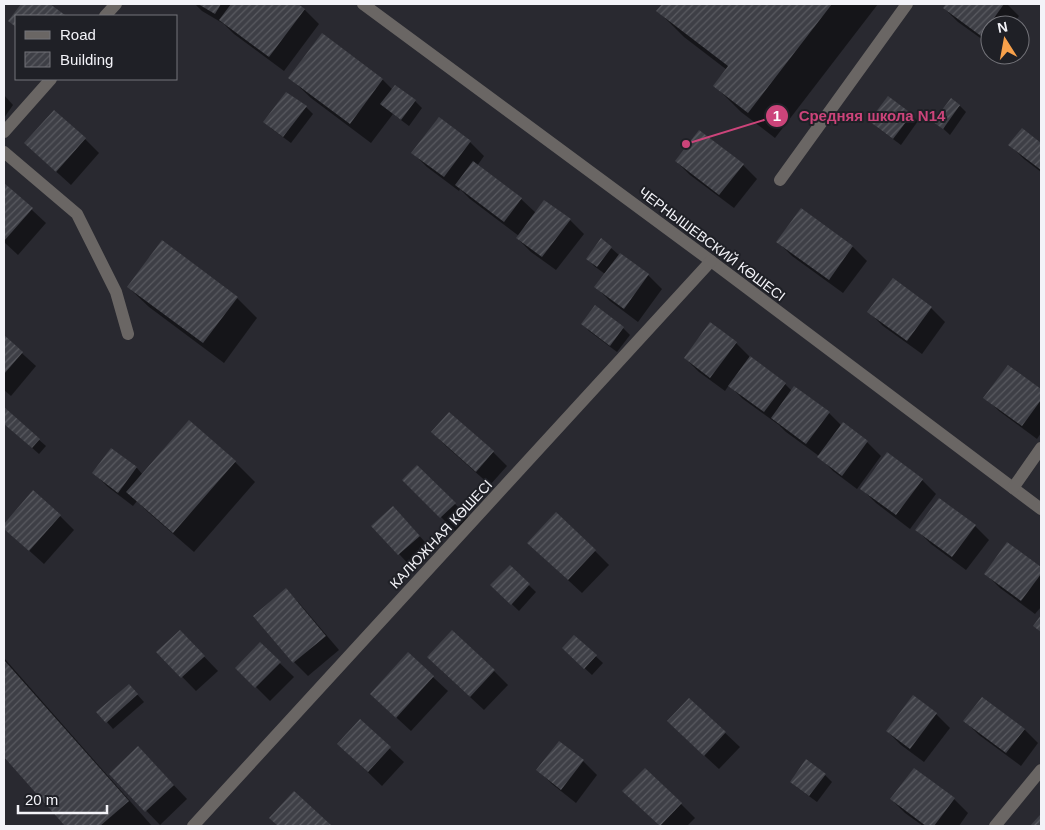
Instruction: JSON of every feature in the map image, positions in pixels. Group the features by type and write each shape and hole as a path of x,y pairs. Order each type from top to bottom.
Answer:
{"street":[{"path":"107,15 116,4"},
{"name":"ЧЕРНЫШЕВСКИЙ КӨШЕСІ","path":"363,4 711,261 1041,509"},
{"path":"780,180 907,4"},
{"path":"4,132 50,80"},
{"path":"4,152 77,214 116,292 128,334"},
{"name":"КАЛЮЖНАЯ КӨШЕСІ","path":"193,826 711,261"},
{"path":"1013,488 1041,448"},
{"path":"995,826 1041,770"}],"building":[{"path":"21,4 50,4 65,15 15,15 15,26 8,21"},
{"path":"198,4 221,4 215,14"},
{"path":"231,4 298,4 305,9 269,57 219,20"},
{"path":"662,4 832,4 748,113 713,86 728,66 656,11"},
{"path":"946,4 1004,4 996,15 980,15 980,35 943,8"},
{"path":"322,33 383,79 350,124 288,78"},
{"path":"395,85 416,100 401,120 380,104"},
{"path":"286,92 307,106 283,137 263,122"},
{"path":"888,96 912,114 893,139 869,121"},
{"path":"951,98 960,105 943,129 933,122"},
{"path":"54,110 86,138 56,172 24,143"},
{"path":"439,117 471,141 444,177 411,153"},
{"path":"1022,128 1041,143 1041,170 1008,145"},
{"path":"699,130 744,164 719,195 675,161"},
{"path":"473,161 522,198 504,222 455,185"},
{"path":"4,183 33,208 4,241"},
{"path":"544,200 571,219 542,257 516,238"},
{"path":"801,208 853,246 829,280 776,242"},
{"path":"601,238 612,247 597,267 586,259"},
{"path":"162,240 238,297 203,343 127,287"},
{"path":"620,253 649,274 624,309 594,287"},
{"path":"893,278 932,307 907,341 867,312"},
{"path":"595,305 624,327 610,346 581,324"},
{"path":"710,322 737,342 710,378 684,358"},
{"path":"4,335 23,352 4,374"},
{"path":"750,356 786,383 764,412 728,386"},
{"path":"1008,365 1041,389 1041,400 1022,426 983,398"},
{"path":"794,386 830,412 806,444 771,418"},
{"path":"4,407 40,439 32,448 4,424"},
{"path":"449,412 494,451 476,472 431,432"},
{"path":"189,420 236,461 173,533 126,492"},
{"path":"843,422 868,441 842,476 817,457"},
{"path":"111,448 137,467 118,493 92,473"},
{"path":"887,452 923,479 896,515 860,489"},
{"path":"417,465 456,503 440,518 402,480"},
{"path":"33,490 61,515 29,551 4,529 4,524"},
{"path":"939,498 976,525 952,557 915,530"},
{"path":"393,506 420,536 398,555 371,526"},
{"path":"556,512 596,550 568,580 527,543"},
{"path":"1007,542 1041,567 1041,574 1021,601 984,574"},
{"path":"510,565 530,584 511,605 490,585"},
{"path":"286,588 326,636 293,663 253,616"},
{"path":"1041,615 1041,632 1033,626"},
{"path":"180,630 205,656 181,678 156,652"},
{"path":"452,630 495,670 470,697 427,657"},
{"path":"574,635 597,655 584,669 562,648"},
{"path":"260,642 281,662 255,688 235,668"},
{"path":"408,652 434,676 396,718 370,694"},
{"path":"4,660 129,801 100,826 65,826 4,757"},
{"path":"129,684 138,694 106,723 96,712"},
{"path":"913,695 937,713 910,749 886,731"},
{"path":"982,697 1025,729 1006,753 963,721"},
{"path":"689,698 726,732 704,756 667,721"},
{"path":"360,719 391,747 368,772 337,744"},
{"path":"559,741 584,760 561,790 536,770"},
{"path":"138,746 174,785 145,812 109,774"},
{"path":"806,759 826,774 809,796 790,782"},
{"path":"645,768 682,803 660,826 622,791"},
{"path":"914,768 955,798 934,826 926,826 890,799"},
{"path":"294,791 332,826 278,826 269,818"},
{"path":"1040,815 1041,826 1030,826"}],"place":[{"name":"Средняя школа N14","path":"686,144"}]}
